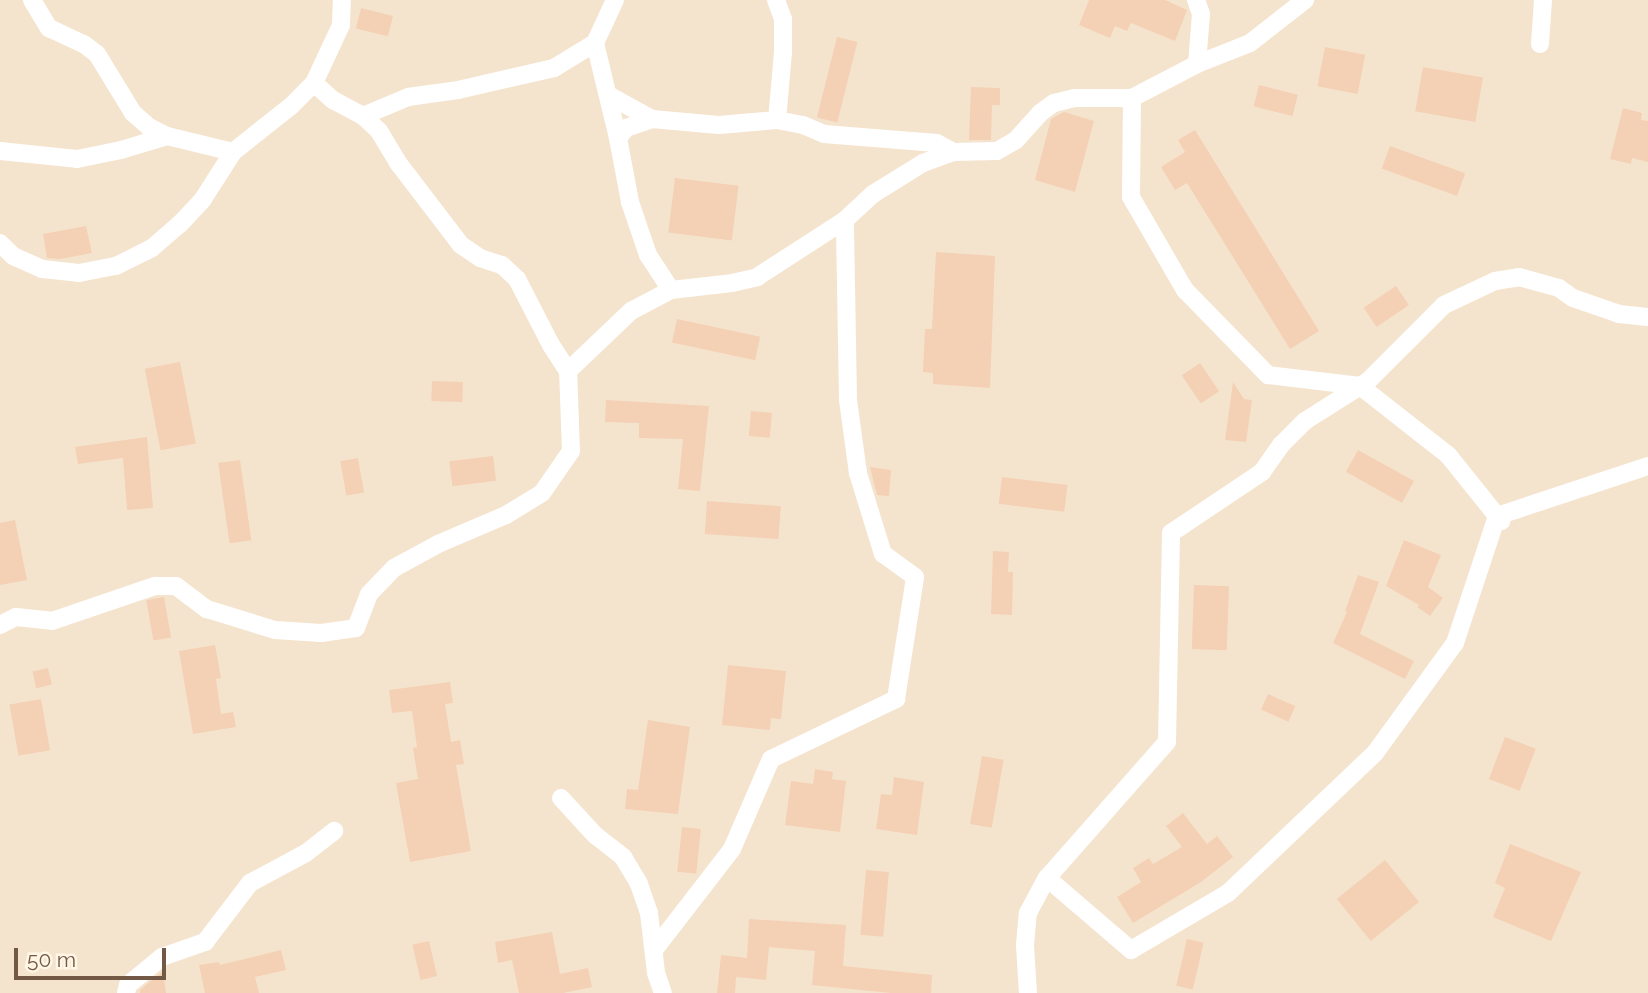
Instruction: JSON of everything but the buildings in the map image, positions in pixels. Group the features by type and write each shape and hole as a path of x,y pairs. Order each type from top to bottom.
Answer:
{"street":[{"path":"32,0 49,27 84,44 97,54 133,113 149,127 167,136 233,152"},
{"path":"0,243 13,256 43,269 79,273 116,266 152,248 203,199 233,152 314,83 341,25 342,0"},
{"path":"363,116 408,97 458,90 554,68 595,43 615,0"},
{"path":"776,0 782,19 783,52 777,120"},
{"path":"1196,0 1201,14 1197,64"},
{"path":"569,371 631,311 671,290 732,283 757,276 845,220 873,194 923,163 953,152 997,152 1016,140 1040,113 1054,103 1074,98 1132,98 1197,64 1250,43 1305,0"},
{"path":"1540,44 1542,0"},
{"path":"595,43 610,96 630,202 648,255 671,290"},
{"path":"0,625 16,617 52,621 155,586 176,586 207,608 275,630 321,633 356,628 369,594 394,568 438,544 506,515 542,493 571,451 569,371 551,345 517,279 502,265 480,258 461,245 398,164 379,131 363,116 333,100 314,83"},
{"path":"610,96 652,119 719,125 777,120 803,125 824,134 937,143 953,152"},
{"path":"1132,98 1130,197 1185,290 1268,375 1360,386 1448,454 1499,518"},
{"path":"618,138 626,128 652,119"},
{"path":"0,151 77,159 121,150 167,136"},
{"path":"654,950 732,849 771,759 896,699 915,577 883,554 858,473 848,400 845,220"},
{"path":"1027,993 1025,945 1028,914 1047,877 1167,742 1171,533 1262,472 1282,444 1305,421 1360,386 1444,305 1508,277 1559,288 1573,298 1619,314 1648,317"},
{"path":"1499,518 1648,466"},
{"path":"1047,877 1131,950 1228,893 1375,753 1455,643 1499,518"},
{"path":"561,798 595,835 623,857 643,894 656,972 663,993"},
{"path":"126,993 128,985 162,957 205,942 250,883 306,853 334,831"}],"shaded area":[{"path":"0,0 1648,0 1648,993 0,993"}]}
